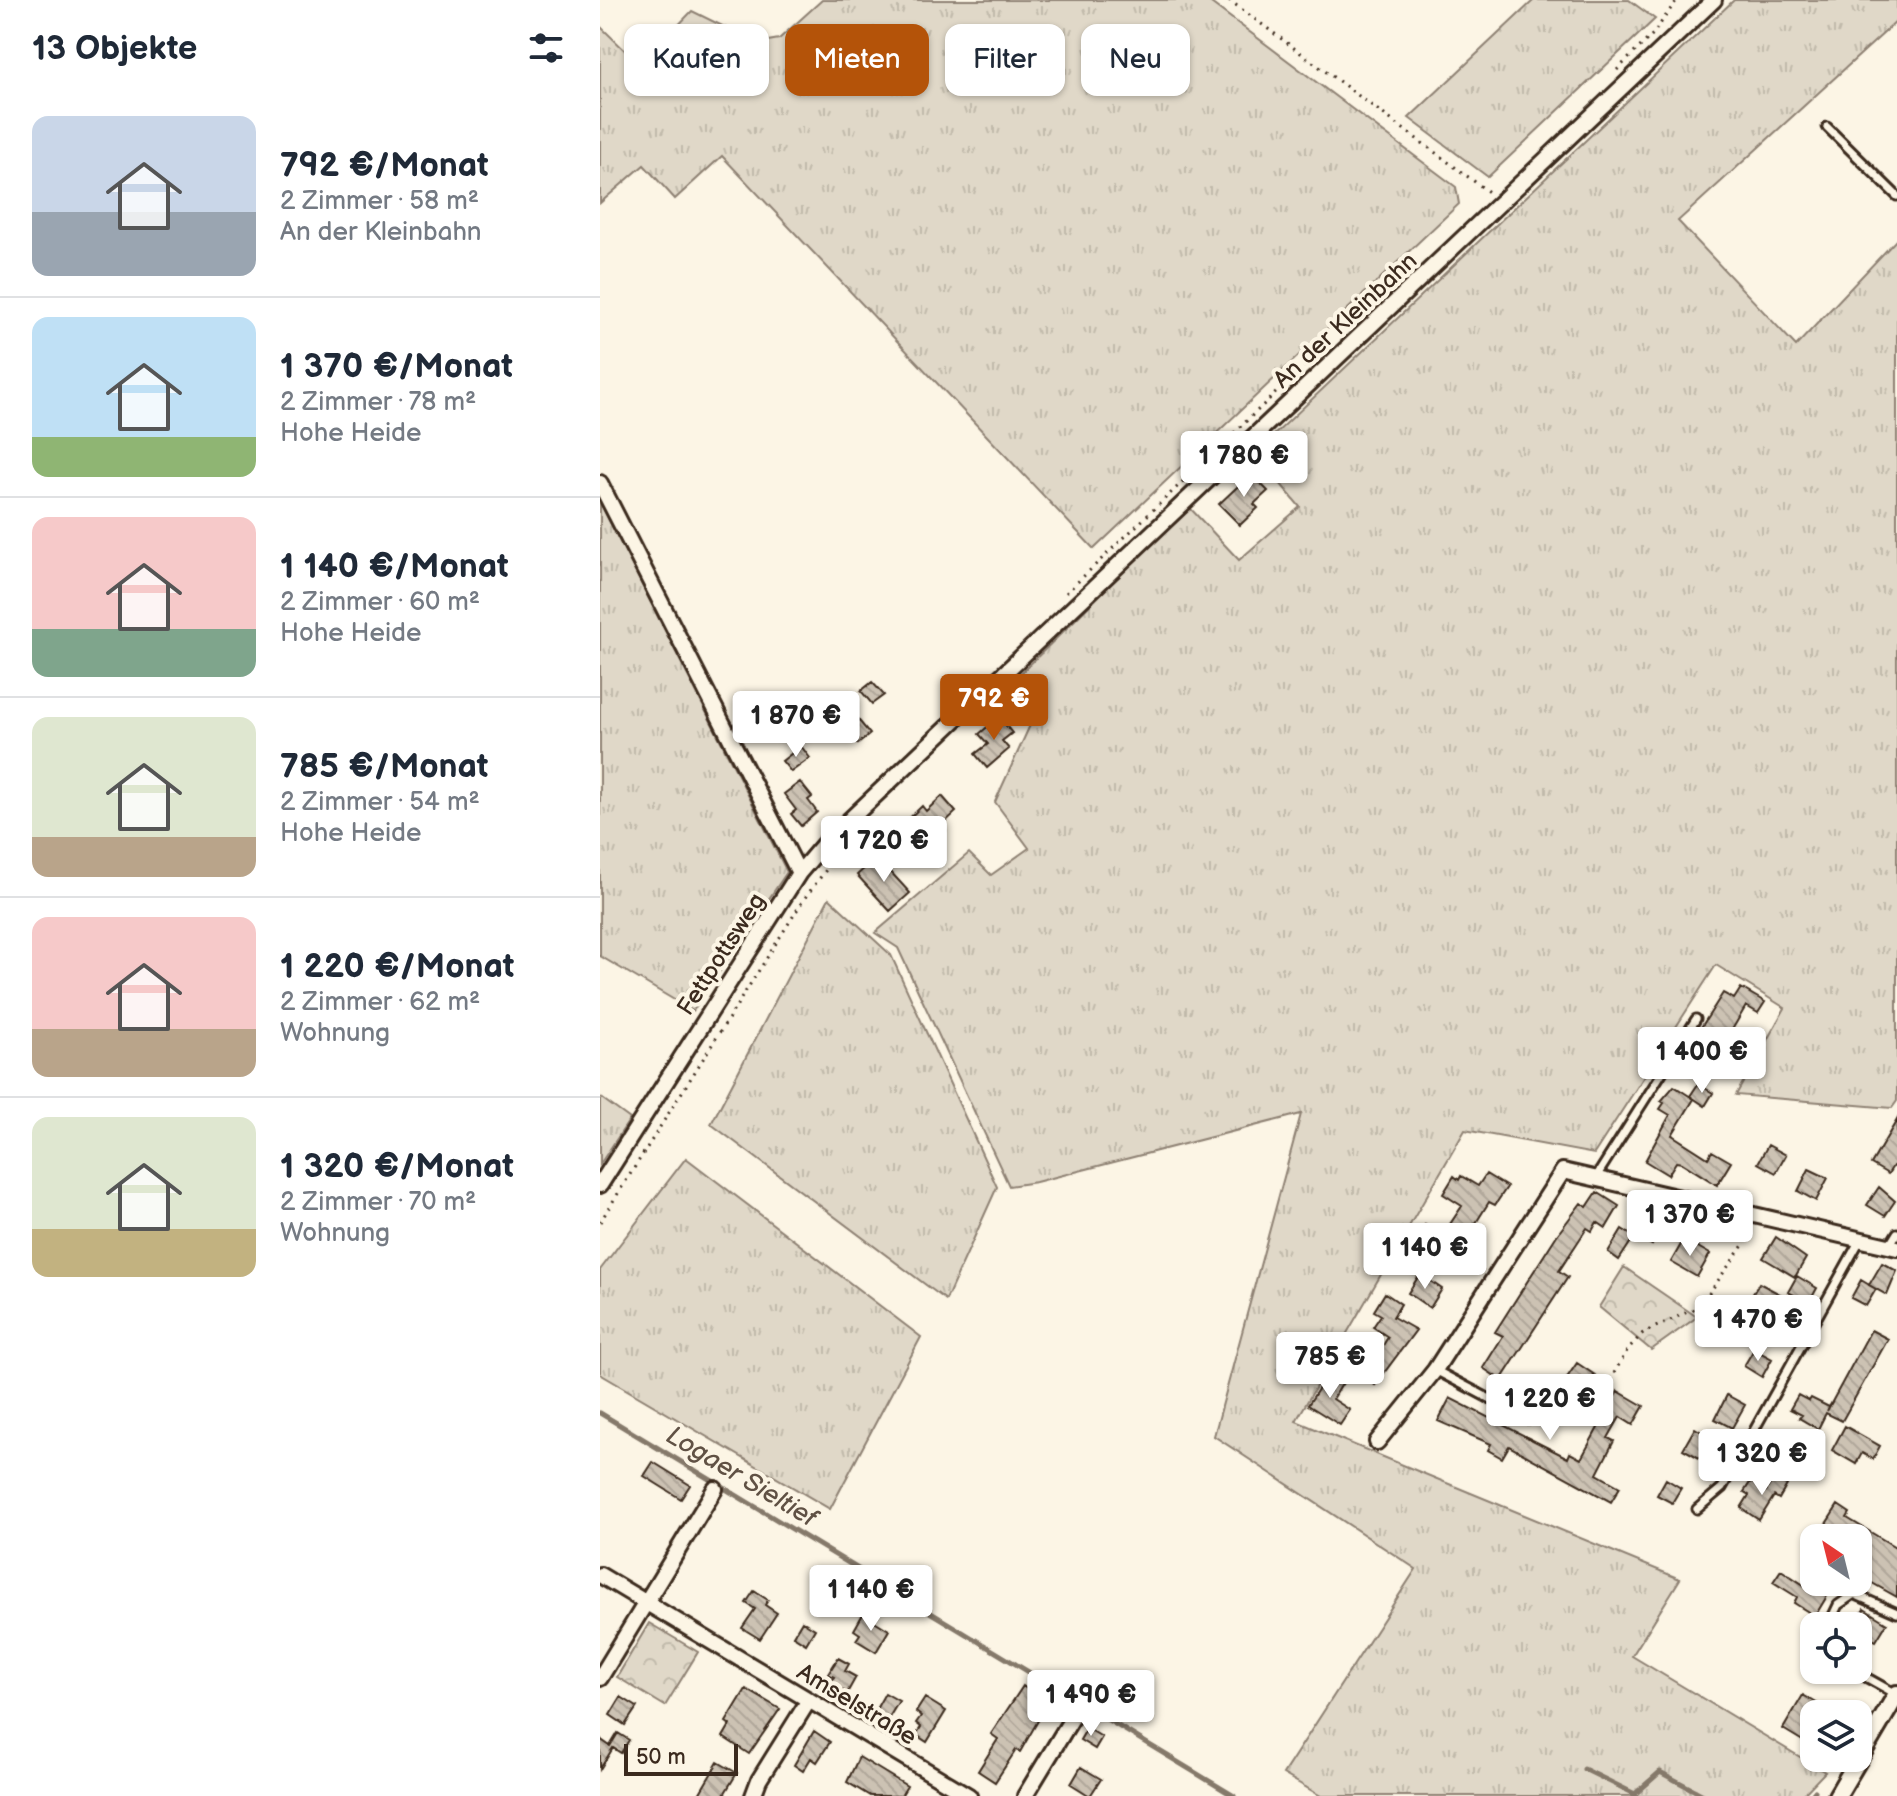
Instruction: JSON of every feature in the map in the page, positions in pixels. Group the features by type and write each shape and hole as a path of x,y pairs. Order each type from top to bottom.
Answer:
{"street":[{"name":"An der Kleinbahn","path":"799,873 891,779 1714,0"},
{"path":"600,483 799,873"},
{"name":"Fettpottsweg","path":"600,1185 799,873"},
{"path":"1377,1442 1435,1370 1563,1171 1860,1240 1894,1242"},
{"path":"600,1678 715,1489"},
{"name":"Amselstraße","path":"600,1575 969,1796"},
{"path":"1837,1796 1897,1694"},
{"path":"753,1796 759,1780 809,1700"},
{"path":"1029,1795 1074,1715"}],"lane":[{"path":"1827,127 1897,196"},
{"path":"1596,1177 1696,1019"},
{"path":"1697,1509 1722,1488 1860,1240"},
{"path":"1435,1370 1528,1419 1557,1420"},
{"path":"1835,1612 1838,1605 1854,1594 1897,1613"},
{"path":"1872,1680 1897,1694"}],"path":[{"path":"1229,0 1445,156 1503,202"},
{"path":"1610,77 1653,34 1677,0"},
{"path":"600,1222 804,899 842,849"},
{"path":"1557,1420 1587,1420 1628,1349 1643,1333 1700,1306 1744,1244 1749,1214"}],"green space":[{"path":"822,0 1207,0 1456,187 1459,204 1094,549 722,156 675,199 644,165 600,203 600,26 624,49 624,96 769,96 769,41 779,39 785,34 785,96 929,96 929,24 796,24"},
{"path":"1534,0 1629,0 1655,19 1488,177 1409,118"},
{"path":"1734,0 1897,0 1897,21 1678,221 1796,346 1897,239 1897,1101 1892,1108 1736,1095 1785,1008 1716,965 1594,1154 1465,1130 1296,1421 1680,1579 1632,1656 1800,1757 1800,1772 1825,1772 1802,1796 1321,1796 1283,1774 1416,1569 1214,1436 1301,1114 1036,1182 1009,1186 898,948 875,933 969,853 991,875 1029,848 995,802 1031,723 1006,688 1189,507 1239,560 1300,507 1255,453"},
{"path":"692,11 718,24 679,24"},
{"path":"600,502 787,872 693,1011 600,956"},
{"path":"829,898 891,955 997,1187 946,1300 711,1124"},
{"path":"600,1097 630,1119 600,1164"},
{"path":"686,1158 921,1337 830,1509 600,1374 600,1270"},
{"path":"1624,1267 1697,1317 1651,1350 1599,1307"},
{"path":"649,1623 698,1652 665,1706 617,1677"}],"building":[{"path":"1251,474 1268,491 1254,504 1258,508 1240,525 1219,504"},
{"path":"872,682 884,695 872,704 861,691"},
{"path":"851,711 870,734 858,744 838,721"},
{"path":"999,717 1012,733 1002,741 1009,749 987,768 975,754 988,744 979,734"},
{"path":"801,746 810,758 791,772 782,761"},
{"path":"800,782 812,797 808,800 817,812 801,826 791,814 796,810 784,794"},
{"path":"942,796 956,812 941,826 946,831 923,852 900,827 922,806 926,811"},
{"path":"877,857 910,893 890,911 857,875"},
{"path":"1741,988 1765,1002 1758,1013 1746,1006 1726,1040 1732,1043 1725,1054 1714,1048 1700,1071 1681,1059 1723,993 1734,999"},
{"path":"1698,1084 1713,1093 1705,1106 1690,1096"},
{"path":"1674,1086 1694,1099 1672,1135 1708,1158 1712,1151 1731,1162 1717,1185 1682,1163 1676,1162 1668,1175 1645,1161 1670,1115 1660,1109 1664,1103 1661,1101"},
{"path":"1897,1120 1897,1168 1893,1166 1888,1174 1871,1164"},
{"path":"1768,1145 1786,1155 1776,1173 1758,1163"},
{"path":"1809,1169 1828,1178 1816,1201 1798,1191"},
{"path":"1486,1174 1507,1187 1495,1205 1489,1202 1449,1266 1440,1260 1438,1264 1421,1254 1425,1247 1416,1241 1425,1225 1442,1236 1462,1206 1443,1194 1454,1176 1459,1180 1461,1176 1478,1186"},
{"path":"1879,1187 1895,1201 1885,1216 1867,1205"},
{"path":"1597,1192 1619,1206 1606,1228 1597,1222 1592,1231 1587,1228 1559,1271 1568,1277 1501,1380 1483,1368 1503,1336 1495,1332 1557,1235 1581,1203 1587,1207"},
{"path":"1646,1210 1665,1221 1652,1245 1633,1234"},
{"path":"1622,1229 1634,1237 1619,1260 1608,1252"},
{"path":"1776,1237 1806,1258 1795,1277 1763,1258"},
{"path":"1684,1239 1710,1254 1697,1277 1671,1262"},
{"path":"1882,1263 1897,1271 1887,1295 1869,1285"},
{"path":"1420,1274 1442,1289 1430,1308 1408,1293"},
{"path":"1797,1276 1817,1288 1809,1303 1788,1292"},
{"path":"1861,1280 1876,1289 1866,1306 1851,1298"},
{"path":"1759,1283 1795,1302 1783,1324 1767,1316 1762,1326 1741,1315"},
{"path":"1385,1293 1401,1304 1393,1317 1416,1330 1375,1385 1364,1377 1388,1337 1373,1327 1381,1315 1374,1311"},
{"path":"1871,1330 1888,1339 1842,1421 1826,1413 1818,1429 1799,1418 1802,1415 1790,1409 1798,1395 1829,1407 1827,1411"},
{"path":"1754,1349 1772,1359 1762,1377 1744,1366"},
{"path":"1577,1363 1595,1375 1581,1397 1562,1385"},
{"path":"1329,1372 1344,1381 1333,1399 1350,1410 1340,1425 1308,1405"},
{"path":"1618,1391 1644,1406 1633,1425 1620,1417 1608,1438 1614,1441 1597,1474 1620,1487 1611,1502 1509,1446 1502,1458 1488,1450 1491,1444 1438,1421 1450,1398 1568,1458 1570,1453 1581,1459"},
{"path":"1727,1395 1745,1405 1732,1428 1715,1419"},
{"path":"1845,1426 1880,1446 1873,1459 1862,1453 1856,1464 1832,1450"},
{"path":"1695,1428 1724,1446 1714,1466 1683,1449"},
{"path":"1793,1444 1806,1451 1799,1465 1786,1458"},
{"path":"653,1462 690,1485 681,1499 644,1476"},
{"path":"1774,1477 1787,1485 1779,1499 1774,1496 1759,1520 1741,1508 1749,1495 1744,1492 1751,1481 1766,1491"},
{"path":"1666,1479 1681,1488 1672,1503 1657,1495"},
{"path":"1838,1505 1850,1513 1847,1518 1857,1524 1826,1524"},
{"path":"1872,1533 1897,1548 1897,1597 1872,1583"},
{"path":"1781,1570 1800,1582 1800,1596 1827,1596 1817,1612 1809,1612 1794,1603 1797,1597 1773,1582"},
{"path":"754,1591 768,1600 765,1605 777,1613 760,1639 742,1628 755,1609 746,1603"},
{"path":"863,1614 889,1630 876,1652 856,1640 860,1634 854,1630"},
{"path":"1872,1614 1887,1623 1876,1641 1872,1639"},
{"path":"802,1621 815,1629 806,1644 793,1636"},
{"path":"838,1658 849,1664 845,1671 856,1677 847,1693 830,1683 834,1677 828,1674"},
{"path":"1023,1686 1047,1705 1020,1752 1016,1750 995,1782 978,1771 998,1739 991,1734"},
{"path":"746,1689 780,1709 749,1754 723,1737 730,1725 726,1722"},
{"path":"885,1693 899,1701 888,1719 875,1711"},
{"path":"621,1697 637,1707 625,1725 610,1715"},
{"path":"925,1698 946,1711 927,1742 916,1735 921,1727 916,1723 921,1716 916,1712"},
{"path":"1800,1700 1800,1739 1783,1729"},
{"path":"1087,1728 1102,1737 1095,1749 1080,1740"},
{"path":"814,1731 830,1742 817,1762 811,1758 803,1771 794,1765"},
{"path":"618,1733 629,1740 621,1753 613,1748 600,1769 600,1739 610,1746"},
{"path":"859,1757 907,1786 901,1796 870,1796 847,1782"},
{"path":"718,1762 737,1773 723,1796 698,1796"},
{"path":"1081,1767 1101,1779 1090,1796 1071,1784"}],"waterway":[{"name":"Logaer Sieltief","path":"600,1413 1234,1796"},
{"path":"1584,1769 1635,1794 1660,1772 1705,1796"},
{"name":"Logaer Sieltief","path":"1811,1796 1815,1791"}]}
